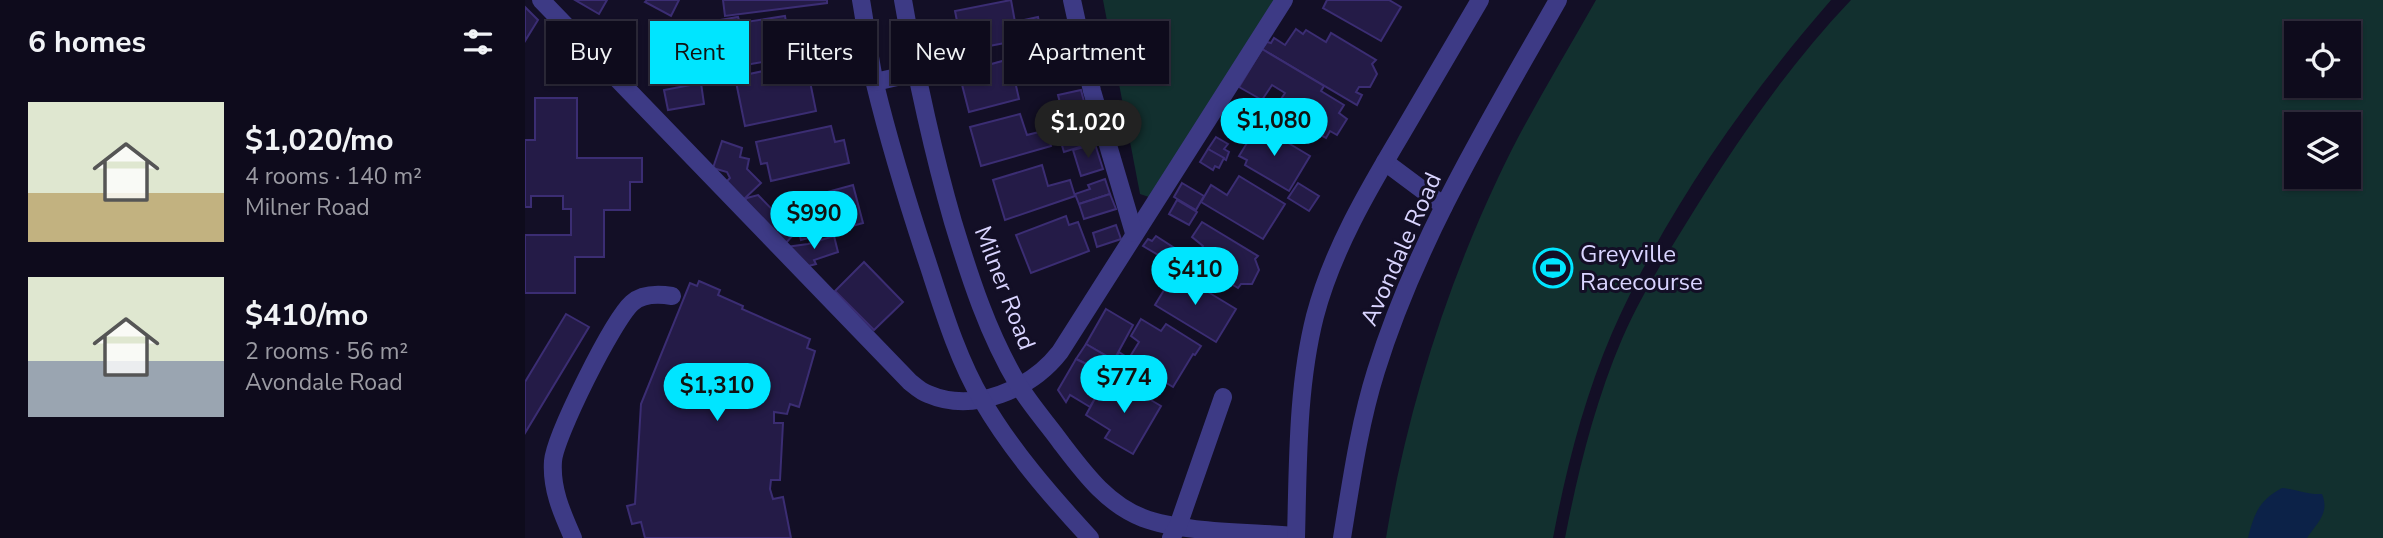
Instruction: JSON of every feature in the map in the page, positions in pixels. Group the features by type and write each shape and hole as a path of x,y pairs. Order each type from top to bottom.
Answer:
{"street":[{"path":"541,0 909,382 926,394 944,399 982,401 1038,376 1061,352 1284,0"},
{"path":"861,0 865,21"},
{"name":"Milner Road","path":"903,0 906,21"},
{"path":"1072,0 1092,91 1134,233"},
{"name":"Avondale Road","path":"1296,537 1300,424 1305,372 1315,315 1363,199 1480,0"},
{"name":"Avondale Road","path":"1342,538 1353,470 1375,372 1410,279 1444,206 1558,0"},
{"path":"876,84 904,191 947,322 965,366 982,401 1062,507 1090,538"},
{"name":"Milner Road","path":"918,84 937,168 967,268 990,332 1019,386 1090,482 1119,506 1175,532 1296,537"},
{"path":"1385,162 1444,206"},
{"path":"573,538 554,489 553,459 561,430 619,320 633,302 645,296 672,296"},
{"path":"1175,532 1223,397"}],"green space":[{"path":"1103,0 1288,0 1158,200 1140,194 1119,84 1169,84 1169,21 1107,21"},
{"name":"Greyville Racecourse","path":"1596,0 1831,0 1768,77 1709,158 1656,244 1633,288 1612,333 1584,408 1553,538 1386,538 1416,400 1461,264 1509,155"},
{"path":"1851,0 2383,0 2383,538 1565,538 1596,412 1612,363 1638,305 1730,154 1787,74"}],"water":[{"path":"2282,488 2322,494 2324,507 2318,522 2307,538 2248,538 2259,508"}],"building":[{"path":"575,0 607,0 599,14"},
{"path":"679,0 671,16 645,2"},
{"path":"723,0 827,0 827,3 725,16"},
{"path":"1011,0 1015,21 1004,21 1004,43 990,46 990,21 957,21 955,11"},
{"path":"1327,0 1389,0 1401,7 1381,41 1323,8"},
{"path":"525,7 538,20 525,41"},
{"path":"785,16 786,21 763,21 763,62 749,64 749,22"},
{"path":"738,17 739,21 714,21"},
{"path":"1038,17 1039,21 1020,21"},
{"path":"1296,29 1303,34 1306,30 1326,42 1331,33 1376,60 1372,64 1377,74 1370,87 1359,87 1356,92 1362,95 1357,105 1262,49 1274,38 1285,45"},
{"path":"1262,49 1324,86 1321,91 1344,105 1339,113 1347,119 1337,135 1330,131 1326,138 1315,132 1308,143 1280,126 1287,115 1275,108 1285,93 1272,85 1262,100 1239,87"},
{"path":"1004,61 1004,84 1016,84 1019,99 969,112 962,84 990,84 990,64"},
{"path":"763,71 763,84 810,84 816,111 745,126 736,84 749,84 749,74"},
{"path":"701,84 704,104 668,110 664,90"},
{"path":"1081,90 1085,105 1062,111 1058,95"},
{"path":"535,98 577,98 577,158 642,158 642,182 630,182 630,210 604,210 604,257 575,257 575,293 525,293 525,235 571,235 571,209 563,209 563,196 531,196 531,207 525,207 525,140 535,140"},
{"path":"1237,100 1256,112 1248,125 1228,113"},
{"path":"1020,114 1027,135 1047,130 1051,146 981,166 970,127"},
{"path":"1084,117 1092,143 1064,152 1056,126"},
{"path":"1258,125 1310,156 1289,191 1245,165 1247,160 1239,156"},
{"path":"831,126 835,142 844,140 849,163 771,181 767,163 761,164 756,142"},
{"path":"1216,137 1228,144 1224,149 1229,152 1226,160 1208,149"},
{"path":"722,141 742,148 740,157 749,159 747,169 761,183 742,201 725,183 730,178 727,172 713,168"},
{"path":"1095,144 1103,169 1081,176 1073,150"},
{"path":"1208,149 1224,158 1219,168 1215,166 1213,170 1200,162"},
{"path":"1042,165 1048,186 1070,180 1075,196 1005,220 993,180"},
{"path":"1239,176 1285,204 1263,239 1201,202 1211,185 1227,195"},
{"path":"1105,179 1110,194 1079,204 1075,194 1090,189 1088,185"},
{"path":"1182,183 1204,196 1196,210 1174,197"},
{"path":"1298,183 1319,196 1309,211 1288,198"},
{"path":"853,185 863,223 801,240 791,202"},
{"path":"1110,194 1116,209 1084,219 1079,204"},
{"path":"758,195 795,233 784,245 743,203 747,198"},
{"path":"1177,200 1197,212 1189,225 1169,214"},
{"path":"1066,216 1069,225 1078,222 1089,251 1031,273 1016,235"},
{"path":"1202,222 1258,256 1255,259 1259,270 1252,284 1241,284 1238,288 1194,261 1203,246 1192,237"},
{"path":"1116,225 1121,239 1097,247 1093,233"},
{"path":"834,236 838,252 814,260 816,264 805,267 786,247 808,244"},
{"path":"1156,236 1190,258 1182,269 1143,246 1148,239 1152,241"},
{"path":"864,262 903,302 874,330 835,291"},
{"path":"1175,272 1236,309 1216,342 1155,305"},
{"path":"699,281 720,290 718,295 743,306 742,309 810,339 807,348 815,351 799,407 790,404 787,414 774,412 774,423 783,423 780,480 771,480 770,489 773,499 783,497 791,538 645,538 641,522 632,524 627,506 635,504 641,404 690,283 697,286"},
{"path":"1106,309 1133,325 1114,360 1086,344"},
{"path":"566,314 589,327 525,433 525,382"},
{"path":"1141,319 1161,331 1166,324 1201,346 1173,387 1128,360 1139,342 1131,336"},
{"path":"1086,344 1113,360 1106,373 1076,359"},
{"path":"1119,352 1128,358 1126,361 1136,367 1132,373 1113,362"},
{"path":"1076,359 1109,375 1090,407 1070,395 1066,402 1058,390"},
{"path":"1117,380 1161,406 1133,454 1105,438 1110,430 1086,415 1098,393 1106,398"}],"place":[{"name":"Greyville Racecourse","path":"1553,268"}]}
